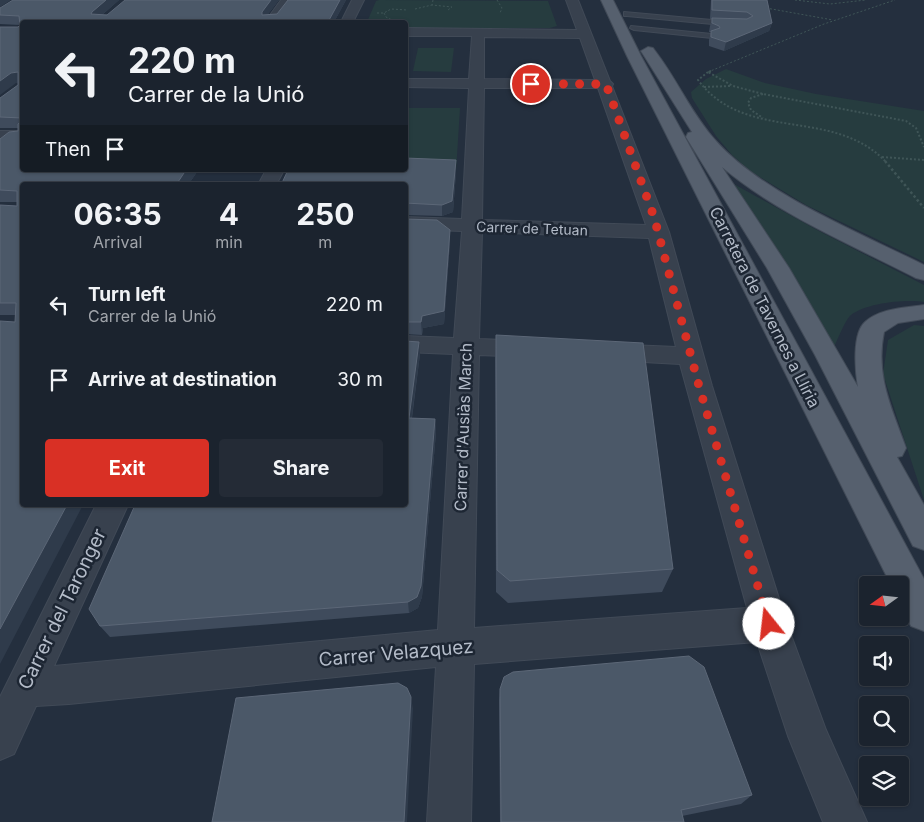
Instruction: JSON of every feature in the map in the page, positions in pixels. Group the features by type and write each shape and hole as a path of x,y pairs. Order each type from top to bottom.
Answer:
{"main road":[{"name":"Carretera de Tavernes a Llíria","path":"608,0 634,56 924,614"},
{"name":"Carretera de Tavernes a Llíria","path":"620,0 637,36 682,118 783,276 828,355 922,533"},
{"path":"637,36 668,80 702,134 718,153 737,170 760,188 834,229 924,273"},
{"path":"922,533 872,387 868,350 873,328 892,317 924,312"}],"street":[{"path":"272,20 287,0"},
{"path":"350,18 358,0"},
{"path":"572,0 606,84 658,232 690,356 769,624 808,736 843,816"},
{"path":"408,32 585,34"},
{"name":"Carrer d'Ausiàs March","path":"449,822 454,647 478,83 478,33"},
{"path":"408,83 606,84"},
{"path":"0,136 20,136"},
{"name":"Carrer de Tetuan","path":"408,223 658,232"},
{"path":"408,344 554,350"},
{"path":"584,351 690,356"},
{"name":"Carrer del Taronger","path":"0,740 111,507"},
{"name":"Carrer Velazquez","path":"24,688 454,647 769,624"}],"lane":[{"path":"627,14 698,22 744,24"},
{"path":"637,36 712,36"}],"path":[{"path":"795,0 829,5 850,4 866,0"},
{"path":"895,0 834,20 708,72 698,80 710,95 725,106 750,117 818,128 851,137 876,151 924,208"},
{"path":"350,18 384,13 391,9 411,10 432,4"},
{"path":"760,7 834,20"},
{"path":"708,72 733,86 764,94 906,121 916,128 924,147"},
{"path":"703,87 733,86"},
{"path":"763,119 750,110 748,103 751,98 764,94"},
{"path":"881,157 924,160"}],"green space":[{"path":"376,1 548,1 557,26 550,28 408,28 408,20 368,20"},
{"path":"418,48 454,48 451,72 413,71"},
{"path":"726,69 765,83 816,94 924,111 924,262 806,205 750,171 732,155 716,136 692,98 691,92 706,79"},
{"path":"408,108 460,108 456,172 408,170"},
{"path":"732,183 817,230 924,285 924,302 886,303 866,307 858,311 846,321 834,347"},
{"path":"914,325 924,326 924,500 883,374 888,340"}],"building":[{"path":"13,0 106,0 91,14 107,15 125,0 271,0 262,12 262,15 277,14 288,0 340,0 329,20 20,20 20,25 19,16 0,15 0,8"},
{"path":"712,0 767,0 772,23 726,42 711,37 711,31 720,28 712,23 712,18 747,19 753,16 747,12 712,10"},
{"path":"20,25 20,118 0,117 0,98 18,85 18,72 11,73 0,81 0,27 18,27"},
{"path":"20,122 20,172 185,172 178,182 20,182 20,507 66,507 0,629 0,321 15,322 16,303 0,303 0,205 17,206 17,191 0,190 0,139 9,132 18,131 18,124"},
{"path":"408,158 456,160 452,201 442,205 408,203 408,182 282,182 287,172 408,172"},
{"path":"408,219 437,220 450,230 444,311 422,316 421,322 408,322"},
{"path":"496,335 643,343 673,569 510,581 497,570"},
{"path":"408,341 419,342 409,418 435,419 421,586 417,597 408,602 100,626 89,609 134,507 408,507"},
{"path":"689,656 704,667 752,795 681,810 684,822 501,822 500,689 504,677 513,672"},
{"path":"398,683 407,688 411,697 404,822 212,822 236,698"}],"route":[{"path":"531,84 606,84 654,217 690,356 769,624"}]}
